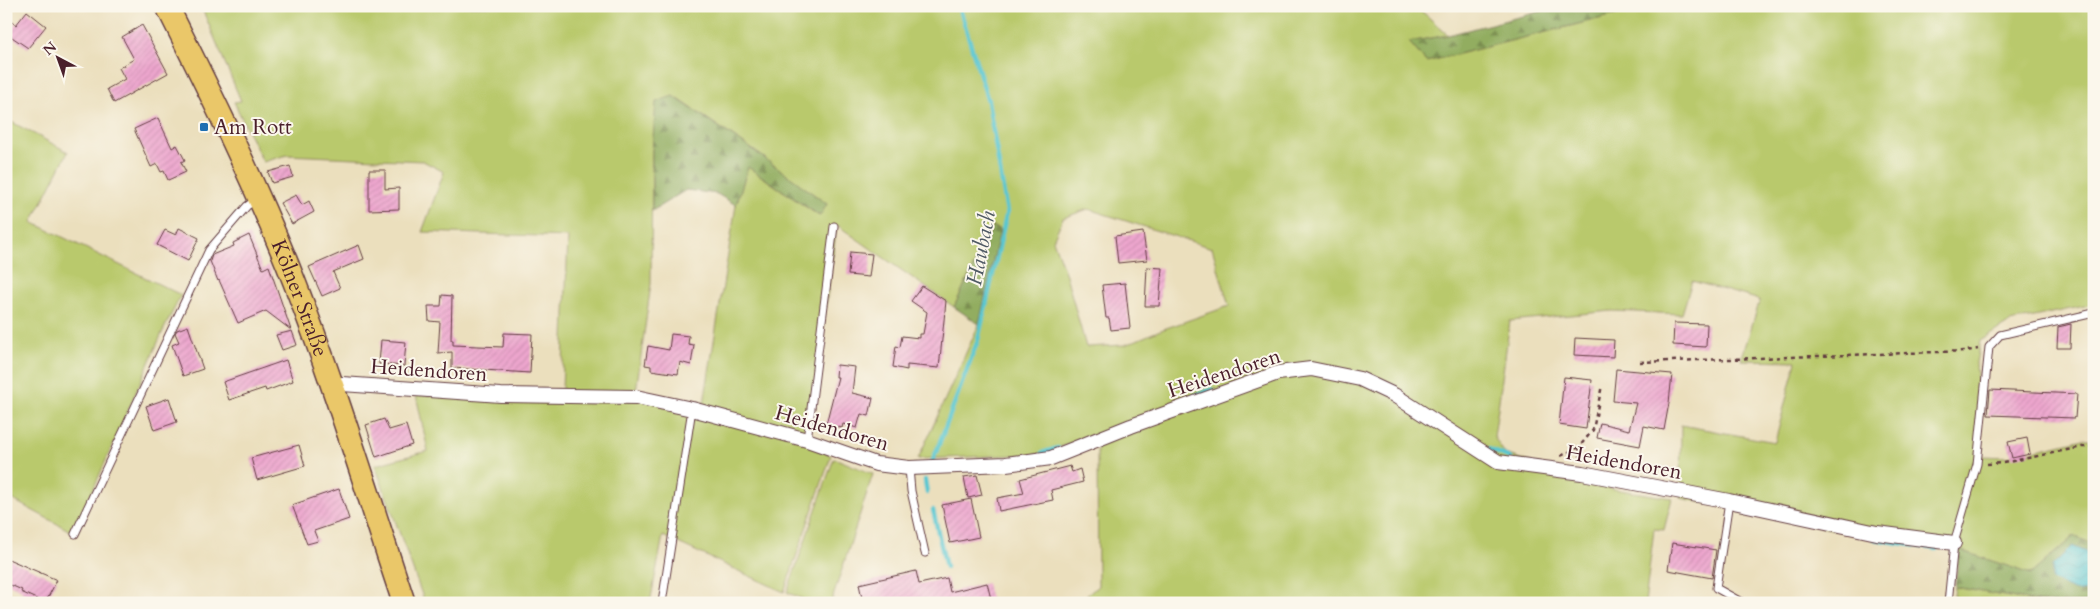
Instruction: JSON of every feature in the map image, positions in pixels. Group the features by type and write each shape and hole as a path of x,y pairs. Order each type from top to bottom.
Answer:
{"main road":[{"name":"Kölner Straße","path":"167,6 259,198 294,281 332,386 404,603"}],"street":[{"name":"Heidendoren","path":"332,386 342,384 501,394 636,397 692,409 807,440 876,464 909,468 1006,464 1050,458 1131,426 1278,373 1310,369 1360,379 1394,395 1498,462 1582,473 1729,501 1877,533 1954,543"}],"lane":[{"path":"75,534 209,250 246,206 259,198"},
{"path":"807,440 834,226"},
{"path":"1948,603 1954,543 1977,464 1989,347 2000,335 2094,313"},
{"path":"662,603 692,409"},
{"path":"909,468 911,491 925,553"},
{"path":"1729,501 1716,588 1743,603"}],"path":[{"path":"1640,362 1967,351 1989,347"},
{"path":"1580,447 1593,430 1602,385"},
{"path":"1977,464 2003,463 2082,447 2094,447"}],"green space":[{"path":"201,6 1413,6 1448,35 1410,42 1426,62 1650,6 2094,6 2094,304 2010,322 1980,341 1976,363 1982,456 2008,457 2084,439 2094,439 2094,545 2074,536 2031,574 1959,550 1880,539 1680,498 1681,425 1775,442 1796,361 1741,360 1760,300 1692,281 1682,314 1611,311 1510,321 1494,437 1505,454 1613,489 1672,498 1664,530 1654,529 1645,603 1078,603 1098,586 1097,447 1091,435 1043,454 918,459 979,324 1000,230 993,226 954,307 837,225 808,439 831,456 784,592 663,536 650,603 425,603 375,465 428,451 416,395 496,398 497,388 562,390 568,237 422,232 444,172 423,161 287,155 263,162 234,102 241,101","holes":["674,96 756,152 827,204 819,216 748,167 736,205 704,403 636,391 651,284 652,150","1088,209 1212,248 1229,306 1158,331 1125,345 1086,347 1066,275 1053,240 1063,218"]},
{"path":"1562,6 1650,6 1426,62 1409,42 1448,35"},
{"path":"673,96 756,152 827,204 820,216 748,167 736,205 717,194 686,190 652,211 652,150 656,102"},
{"path":"6,119 68,152 32,222 181,295 162,333 74,533 6,496"},
{"path":"993,226 1000,230 979,324 954,307"},
{"path":"834,458 873,474 831,603 811,603 787,592"},
{"path":"2074,536 2094,545 2094,603 2043,603 1955,587 1959,550 2031,574"},
{"path":"1955,587 2043,603 1953,603"}],"water":[{"path":"2072,546 2094,555 2094,589 2077,592 2052,580 2052,566"}],"building":[{"path":"27,11 46,26 28,48 6,33 6,18 16,25"},
{"path":"142,25 168,73 114,103 107,89 125,79 119,68 134,59 122,37"},
{"path":"158,118 172,148 177,145 185,160 181,162 186,172 168,180 164,171 161,172 157,164 151,167 134,129"},
{"path":"290,166 293,177 272,183 268,172"},
{"path":"369,170 385,170 385,189 399,188 399,209 369,210"},
{"path":"296,195 302,205 309,201 314,212 292,224 280,203"},
{"path":"179,228 199,238 188,261 157,245 165,230 176,235"},
{"path":"1143,232 1147,260 1118,263 1115,236"},
{"path":"249,235 263,269 269,266 291,330 266,311 238,323 218,281 210,261 212,255 234,246 233,243"},
{"path":"359,245 364,259 333,272 340,288 322,296 309,267"},
{"path":"850,252 872,254 869,277 848,275"},
{"path":"1147,267 1162,268 1159,306 1145,306"},
{"path":"1125,283 1130,328 1111,330 1109,318 1106,318 1102,285"},
{"path":"922,286 946,301 939,368 907,365 907,370 893,367 896,346 900,347 902,336 919,338 919,334 923,334 927,312 911,301"},
{"path":"442,295 452,296 451,340 453,340 453,345 503,347 504,333 532,334 530,373 452,368 452,352 438,353 440,322 429,321 428,306 441,306"},
{"path":"1674,323 1707,324 1706,347 1673,345"},
{"path":"2071,324 2070,348 2057,348 2058,327"},
{"path":"188,326 203,369 183,376 172,345 179,342 175,333 177,330"},
{"path":"292,331 297,345 282,350 276,335"},
{"path":"671,334 689,336 688,344 694,345 691,365 680,362 678,374 651,370 651,366 645,365 648,346 669,350"},
{"path":"1575,338 1614,340 1613,357 1574,355"},
{"path":"381,340 406,342 404,366 379,364"},
{"path":"286,360 293,381 266,391 265,388 229,400 223,382"},
{"path":"837,365 855,367 852,393 873,398 869,416 861,414 857,428 843,424 842,428 826,424 838,377 836,377"},
{"path":"1616,369 1672,374 1664,430 1644,426 1640,446 1597,438 1600,423 1629,430 1636,403 1613,401"},
{"path":"1564,377 1592,380 1586,429 1559,425"},
{"path":"1990,390 2077,394 2075,418 1988,415"},
{"path":"169,398 177,422 154,430 146,406"},
{"path":"384,419 389,430 406,425 412,445 376,457 366,425"},
{"path":"2027,438 2030,454 2012,458 2008,442"},
{"path":"299,445 305,466 257,480 251,458"},
{"path":"1070,466 1072,472 1080,469 1083,482 1051,490 1053,500 999,511 997,498 1024,493 1020,479"},
{"path":"977,475 982,495 968,498 964,477"},
{"path":"339,489 349,519 314,531 318,541 307,544 292,505"},
{"path":"971,499 979,537 950,543 942,505"},
{"path":"1672,543 1716,550 1712,578 1668,570"},
{"path":"6,558 57,580 45,603 6,583"},
{"path":"916,571 919,584 947,578 950,592 987,583 992,603 863,603 859,584"}],"waterway":[{"name":"Haubach","path":"932,463 978,340 1007,212 988,101 959,6"},
{"path":"1368,375 1394,388"},
{"path":"1194,396 1212,389"},
{"path":"1042,453 1058,448"},
{"path":"1489,449 1510,458"},
{"name":"Haubach","path":"925,480 927,493"},
{"name":"Haubach","path":"933,510 946,567"},
{"path":"1875,539 1937,549"}],"place":[{"name":"Am Rott","path":"204,127"}]}
